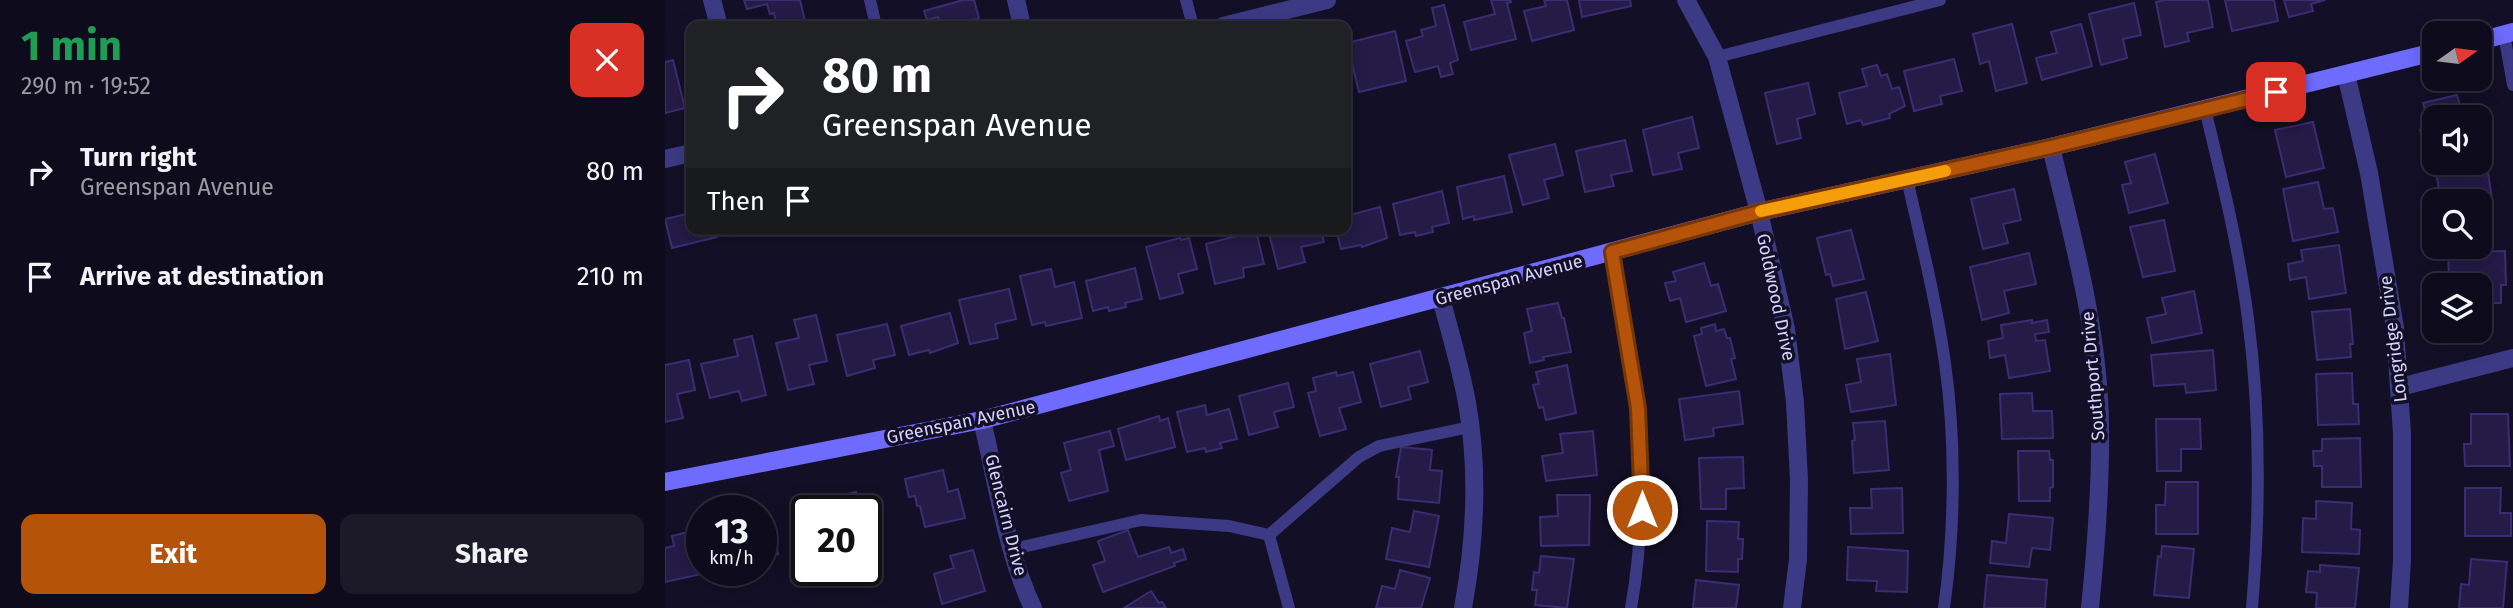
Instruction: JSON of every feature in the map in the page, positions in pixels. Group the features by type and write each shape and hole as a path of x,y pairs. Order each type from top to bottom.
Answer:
{"street":[{"path":"712,0 718,21"},
{"path":"1016,0 1021,21"},
{"path":"1243,21 1327,0"},
{"name":"Goldwood Drive","path":"1686,0 1717,57 1759,212 1786,329 1795,402 1799,480 1798,559 1791,608"},
{"path":"2492,38 2509,33"},
{"name":"Greenspan Avenue","path":"665,482 982,420 1759,212 2051,147 2422,55"},
{"name":"Longridge Drive","path":"2346,74 2371,186 2395,328 2400,387 2402,547 2399,608"},
{"name":"Southport Drive","path":"2051,147 2082,278 2097,377 2099,465 2090,608"},
{"path":"665,159 686,154"},
{"path":"1441,298 1467,404 1473,457 1471,564 1462,608"},
{"path":"2400,387 2513,358"},
{"name":"Glencairn Drive","path":"982,420 1013,549 1025,591 1033,608"}],"lane":[{"path":"870,0 875,21"},
{"path":"1186,0 1192,21"},
{"path":"1717,57 1940,0"},
{"path":"2509,33 2513,85"},
{"path":"2205,109 2229,208 2249,319 2259,446 2252,608"},
{"path":"1907,179 1934,294 1945,366 1952,466 1948,577 1944,608"},
{"path":"1612,252 1638,408 1642,472 1642,528 1631,608"},
{"path":"1269,535 1359,457 1379,446 1470,427"},
{"path":"1013,549 1141,520 1229,526 1269,535"},
{"path":"1269,535 1289,608"}],"building":[{"path":"744,0 800,0 805,21 776,21 767,4 747,9"},
{"path":"963,0 974,0 979,18 971,21 939,21 938,17 927,20 924,11"},
{"path":"1491,0 1510,0 1511,2 1507,3 1516,39 1471,50 1464,22 1495,14"},
{"path":"1544,0 1567,0 1574,30 1532,41 1524,11 1546,6"},
{"path":"1579,0 1630,0 1631,6 1582,17"},
{"path":"2208,0 2213,27 2187,33 2189,41 2165,47 2156,2"},
{"path":"2225,0 2274,0 2278,21 2232,31"},
{"path":"2284,0 2325,0 2311,4 2313,11 2289,17"},
{"path":"2134,3 2141,35 2123,39 2127,58 2101,65 2089,14"},
{"path":"1444,5 1458,60 1450,63 1453,74 1441,77 1438,66 1415,72 1406,41 1423,36 1421,30 1436,26 1432,8"},
{"path":"2012,24 2027,83 1996,91 1989,61 1980,64 1973,34"},
{"path":"2081,24 2092,66 2042,80 2036,58 2057,53 2051,32"},
{"path":"1395,31 1406,81 1359,92 1351,59 1351,42"},
{"path":"1954,59 1962,91 1940,96 1942,104 1914,111 1904,71"},
{"path":"673,60 685,108 665,113 665,62"},
{"path":"1877,65 1881,76 1887,74 1892,89 1899,87 1905,106 1889,114 1890,118 1863,125 1861,120 1847,124 1839,93 1867,86 1862,69"},
{"path":"1808,83 1815,114 1797,119 1801,138 1777,144 1765,93"},
{"path":"2457,95 2460,105 2424,105"},
{"path":"1692,117 1699,148 1678,153 1682,169 1653,175 1643,130"},
{"path":"2313,122 2324,168 2286,177 2275,130"},
{"path":"1625,140 1632,171 1611,175 1614,186 1585,192 1576,151"},
{"path":"1555,144 1563,175 1544,180 1549,198 1523,205 1509,155"},
{"path":"2155,154 2168,203 2129,213 2122,185 2131,183 2125,162"},
{"path":"2437,175 2488,175 2491,189 2439,189"},
{"path":"1504,176 1512,212 1474,220 1474,216 1463,219 1457,187"},
{"path":"2318,182 2324,209 2333,208 2338,232 2293,241 2283,189"},
{"path":"2014,189 2021,220 2003,224 2008,243 1983,249 1971,199"},
{"path":"1442,191 1449,223 1432,227 1433,232 1416,236 1415,232 1400,235 1393,204"},
{"path":"1380,207 1387,238 1362,247 1341,249 1338,235 1351,235 1351,215"},
{"path":"686,214 686,235 717,237 672,248 665,219"},
{"path":"2164,220 2175,271 2143,277 2130,227"},
{"path":"1851,230 1864,279 1833,286 1830,274 1826,275 1817,238"},
{"path":"1241,235 1257,235 1264,264 1243,268 1244,277 1215,284 1206,244"},
{"path":"1270,235 1322,235 1324,242 1301,247 1305,262 1278,269"},
{"path":"1189,238 1197,269 1178,274 1183,293 1160,299 1146,247"},
{"path":"2339,245 2346,293 2309,299 2306,277 2290,280 2288,264 2303,261 2301,250"},
{"path":"2492,251 2505,251 2506,285 2501,285 2501,303 2492,303 2492,273 2449,273 2448,259 2492,259"},
{"path":"2029,253 2036,284 2004,291 2009,313 1982,320 1970,267"},
{"path":"1704,263 1711,286 1718,284 1726,311 1686,322 1680,298 1670,301 1665,283 1676,281 1673,272"},
{"path":"1135,268 1142,299 1125,303 1126,307 1109,311 1108,307 1093,311 1086,281"},
{"path":"1051,269 1055,287 1074,282 1082,318 1046,326 1045,322 1032,325 1020,276"},
{"path":"1009,289 1016,319 995,324 998,338 970,344 959,300"},
{"path":"2194,291 2202,333 2152,343 2147,318 2166,314 2162,298"},
{"path":"1866,292 1878,341 1845,349 1836,299"},
{"path":"1558,303 1571,352 1543,357 1544,360 1530,363 1524,333 1532,331 1527,309"},
{"path":"2350,309 2353,344 2350,344 2351,357 2317,360 2312,312"},
{"path":"950,313 958,343 930,353 929,350 909,355 901,326"},
{"path":"816,315 827,361 809,365 814,384 788,390 776,343 799,338 794,320"},
{"path":"2032,320 2032,323 2047,320 2049,332 2035,334 2036,341 2045,340 2050,371 2009,378 2005,355 1990,358 1988,341 2003,338 2001,325"},
{"path":"887,324 895,355 873,360 875,368 847,376 837,335"},
{"path":"1715,324 1716,331 1724,329 1727,338 1730,338 1736,379 1706,386 1694,336 1702,334 1701,328"},
{"path":"752,336 766,395 742,401 739,391 710,398 701,364 738,356 734,340"},
{"path":"2213,350 2216,390 2186,393 2185,384 2154,386 2151,355"},
{"path":"1420,351 1428,382 1408,387 1411,399 1381,407 1370,364"},
{"path":"1890,354 1896,405 1851,412 1846,385 1861,382 1857,359"},
{"path":"689,360 695,390 677,394 683,418 665,422 665,365"},
{"path":"1567,365 1576,413 1546,420 1543,407 1539,408 1533,385 1539,384 1536,372"},
{"path":"1336,372 1337,376 1353,372 1361,402 1339,408 1346,429 1320,436 1308,393 1316,391 1313,378"},
{"path":"2352,373 2353,404 2358,404 2359,424 2318,425 2316,374"},
{"path":"1288,383 1294,407 1274,412 1278,427 1249,435 1239,396"},
{"path":"1739,391 1743,424 1713,428 1714,436 1685,440 1679,399"},
{"path":"2032,393 2033,411 2052,411 2053,438 2002,439 2000,394"},
{"path":"1205,405 1207,415 1229,409 1237,439 1220,443 1222,448 1206,452 1205,448 1187,452 1177,412"},
{"path":"2471,414 2508,414 2510,466 2465,466 2464,444 2471,444"},
{"path":"1159,416 1160,421 1168,418 1175,447 1126,460 1118,429"},
{"path":"2156,419 2200,419 2201,449 2181,449 2181,471 2157,471"},
{"path":"1885,421 1889,470 1854,473 1853,423"},
{"path":"1110,431 1114,446 1099,450 1108,491 1069,501 1061,473 1071,470 1064,443"},
{"path":"1593,431 1597,475 1546,481 1542,456 1563,453 1560,434"},
{"path":"2360,438 2361,487 2322,487 2322,466 2314,466 2313,451 2322,451 2322,439"},
{"path":"1401,447 1432,450 1430,470 1442,471 1439,503 1398,499 1399,477 1396,477"},
{"path":"2018,451 2049,451 2050,460 2053,460 2050,501 2019,501"},
{"path":"1743,457 1744,488 1726,489 1726,509 1701,509 1699,458"},
{"path":"943,470 948,492 958,489 965,518 925,527 920,506 917,506 915,496 909,497 905,479"},
{"path":"2166,482 2198,482 2198,534 2156,534 2156,505 2165,505"},
{"path":"1902,488 1903,533 1851,534 1850,508 1872,508 1871,489"},
{"path":"2465,488 2501,488 2500,513 2511,513 2511,536 2465,536"},
{"path":"1557,495 1590,495 1589,545 1541,546 1540,517 1558,516"},
{"path":"2316,501 2352,503 2351,529 2360,530 2359,554 2302,552 2303,518 2316,519"},
{"path":"1414,511 1439,516 1429,567 1386,559 1392,528 1410,532"},
{"path":"2009,514 2053,518 2050,550 2032,548 2029,567 1990,563 1992,541 2006,543"},
{"path":"1707,521 1739,522 1738,539 1743,539 1738,572 1706,571"},
{"path":"1128,530 1138,557 1169,547 1171,553 1183,549 1186,559 1174,563 1175,566 1103,592 1093,565 1105,561 1098,541"},
{"path":"686,532 686,577 665,582 665,548 674,546 672,536"},
{"path":"2162,546 2194,549 2189,598 2154,595 2158,556 2161,557"},
{"path":"1848,547 1908,551 1907,592 1876,591 1877,581 1847,580"},
{"path":"973,550 985,591 942,604 934,574 954,568 950,556"},
{"path":"1541,556 1574,559 1567,608 1535,605 1537,590 1532,590 1534,572 1539,573"},
{"path":"2471,559 2507,562 2503,608 2459,608 2461,584 2469,585"},
{"path":"2320,565 2359,568 2355,608 2316,608 2317,593 2306,592 2308,571 2320,572"},
{"path":"1400,570 1430,578 1421,608 1376,608 1382,586 1395,589"},
{"path":"1987,575 2047,580 2045,608 1984,608"},
{"path":"1696,580 1739,585 1736,608 1693,608"},
{"path":"1151,591 1166,608 1124,608"}],"slow traffic":[{"path":"1761,211 1945,171"}],"route":[{"path":"1642,510 1638,408 1612,252 1759,212 2051,147 2276,92"}]}
